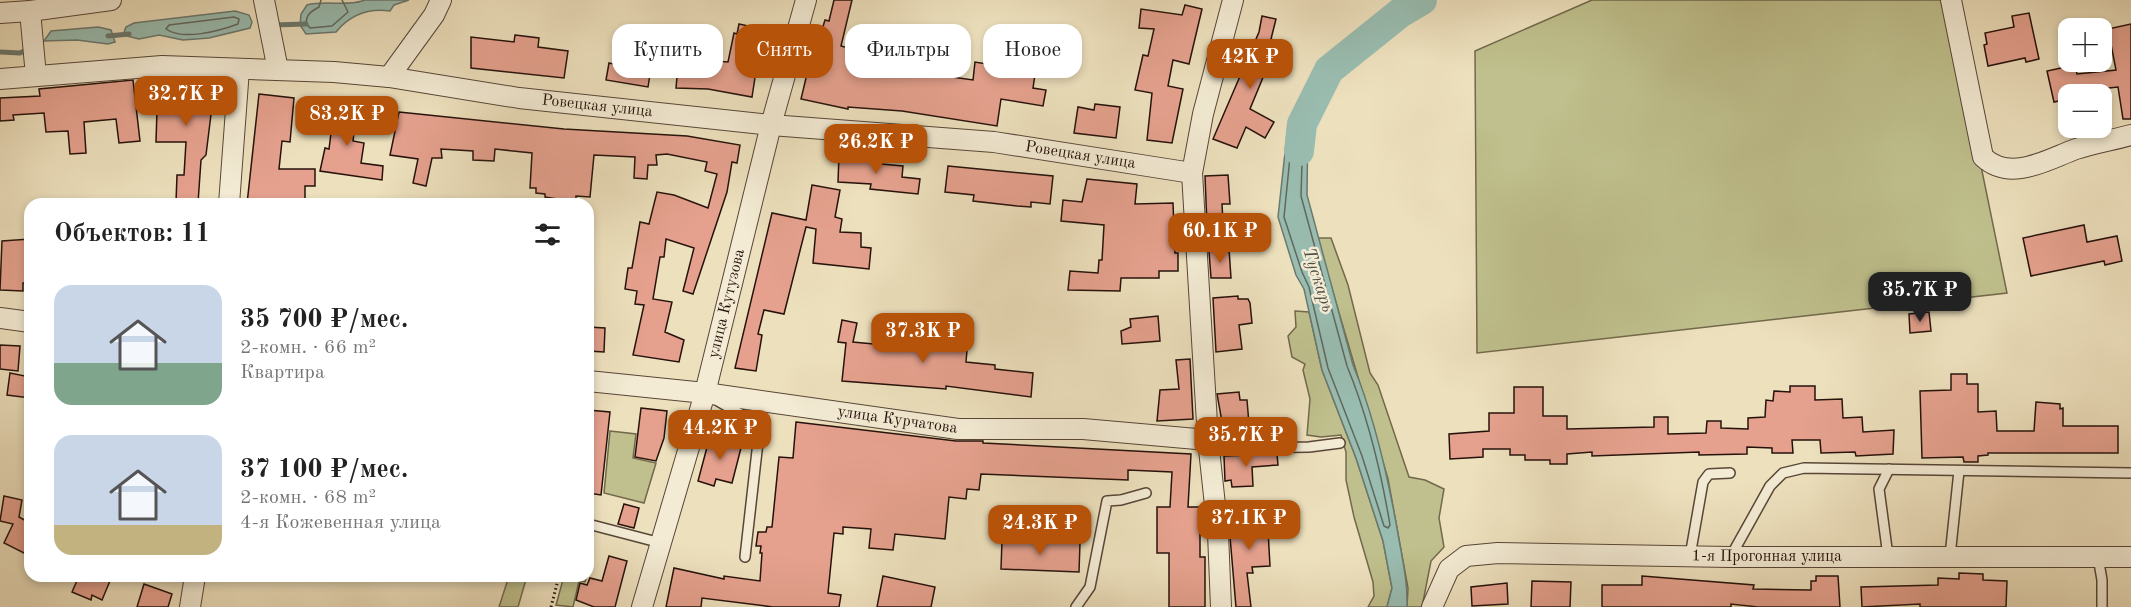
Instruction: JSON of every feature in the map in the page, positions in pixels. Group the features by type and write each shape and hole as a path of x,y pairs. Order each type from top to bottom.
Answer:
{"street":[{"path":"0,13 111,0"},
{"path":"264,0 278,70"},
{"path":"389,77 434,15 441,0"},
{"name":"улица Кутузова","path":"642,607 705,393 771,125 806,0"},
{"path":"1221,607 1218,533 1208,444 1192,173 1203,114 1233,0"},
{"path":"1951,0 1983,157 2001,168 2026,168 2052,162 2075,150 2131,135"},
{"path":"30,11 36,76"},
{"name":"Ровецкая улица","path":"0,79 162,66 334,72 389,77 519,98 771,125 994,142 1192,173"},
{"path":"229,198 239,69"},
{"path":"0,318 24,321"},
{"name":"улица Курчатова","path":"594,382 705,393 958,429 1083,429 1208,444"},
{"name":"1-я Прогонная улица","path":"1432,607 1449,569 1466,556 1498,553 1730,557 2131,557"},
{"path":"190,607 194,582"}],"lane":[{"path":"705,393 744,416 758,442 745,557"},
{"path":"1208,444 1309,447 1340,443"},
{"path":"1730,557 1770,486 1783,473 1804,468 2131,473"},
{"path":"1888,556 1879,489 1889,470"},
{"path":"1950,556 1959,471"},
{"path":"1690,556 1703,482 1709,474 1730,473"},
{"path":"1076,607 1090,587 1107,501 1121,501 1146,493"},
{"path":"594,526 661,543"},
{"path":"2098,557 2102,580 2102,607"}],"path":[{"path":"551,607 557,582"}],"green space":[{"path":"1592,0 1947,0 2007,293 1477,353 1475,51"},
{"path":"1317,238 1331,238 1348,285 1370,373 1378,385 1409,477 1425,480 1444,489 1439,518 1444,547 1431,561 1422,607 1407,607 1408,588 1388,479"},
{"path":"1295,311 1309,312 1322,370 1356,458 1383,541 1392,588 1387,607 1368,607 1374,596 1373,582 1354,517 1346,480 1346,452 1341,435 1321,437 1307,435 1310,399 1303,370 1305,364 1292,357 1288,336 1296,327"},
{"path":"610,431 636,434 633,458 656,463 644,503 604,493"},
{"path":"507,582 525,582 518,607 499,607"},
{"path":"562,582 579,582 573,607 556,605"}],"water":[{"path":"365,0 409,0 394,5 390,11 366,12 353,17 336,32 306,34 300,25 301,14 307,5"},
{"path":"235,11 249,15 252,22 250,28 209,38 183,40 159,35 139,39 123,35 126,27 134,23"},
{"path":"1384,13 1392,29 1324,81 1308,114 1307,195 1353,365 1380,448 1403,561 1407,607 1387,607 1392,588 1383,541 1356,458 1322,370 1304,289 1296,275 1278,217 1288,125 1311,77 1341,53 1351,52 1361,45 1363,29"},
{"path":"98,27 111,30 115,42 108,44 77,40 44,41 51,31"}],"building":[{"path":"834,0 852,0 841,46 845,47 845,78 973,80 975,62 983,63 983,78 1034,78 1033,88 1046,90 1043,106 1001,99 997,126 902,111 848,107 848,109 801,99 806,78 833,78 833,24 824,24 825,20 829,21"},
{"path":"1185,5 1202,9 1189,64 1173,60 1168,86 1183,89 1172,143 1147,140 1152,93 1135,90 1143,55 1148,56 1154,29 1139,28 1141,9 1182,15"},
{"path":"2029,13 2039,59 2026,62 2025,58 1988,66 1984,45 1987,44 1985,33 2014,27 2012,16"},
{"path":"1262,16 1276,19 1271,39 1278,42 1274,53 1279,55 1268,77 1264,75 1250,109 1274,122 1265,138 1246,127 1237,148 1213,139 1259,32"},
{"path":"2131,24 2131,119 2123,119 2118,87 2112,88 2112,84 2058,84 2058,101 2054,102 2047,71 2058,69 2058,72 2077,72 2077,74 2116,70 2112,50 2112,28"},
{"path":"734,33 735,78 755,78 752,97 708,89 676,88 677,78 723,78 723,62 728,62"},
{"path":"515,35 539,38 538,47 568,51 564,78 471,68 471,37 514,42"},
{"path":"609,63 612,64 612,78 649,78 648,87 606,80"},
{"path":"158,78 215,82 206,155 201,160 198,198 176,198 177,175 184,175 186,142 156,142"},
{"path":"133,80 140,141 119,143 116,119 84,122 86,153 70,154 68,131 46,132 44,113 13,115 14,120 0,121 0,98 40,96 39,89"},
{"path":"259,94 294,98 290,142 282,141 279,169 315,169 315,186 305,186 305,198 248,198"},
{"path":"335,101 357,104 353,141 364,143 361,163 383,166 382,180 320,171 325,148 329,149"},
{"path":"1095,104 1120,107 1116,138 1074,133 1078,107 1094,110"},
{"path":"399,112 564,129 687,136 740,145 737,163 732,162 727,192 693,294 683,291 694,248 666,239 664,257 660,257 653,299 672,302 665,332 684,340 679,362 633,355 644,305 635,304 637,291 625,289 628,268 632,268 640,222 649,224 657,192 674,195 708,208 717,174 705,171 707,162 667,154 656,155 657,165 648,165 647,179 634,178 635,157 594,155 590,197 551,198 545,197 545,194 536,193 536,188 530,188 532,153 495,149 494,161 473,160 473,151 441,149 442,158 432,158 426,186 413,183 418,159 390,155"},
{"path":"839,155 883,160 882,164 903,166 902,177 920,179 918,194 870,189 871,184 838,182"},
{"path":"948,166 1053,176 1050,204 1031,202 1031,207 973,201 974,195 945,192"},
{"path":"1228,175 1230,204 1222,204 1223,223 1207,225 1205,176"},
{"path":"1087,179 1137,184 1135,204 1173,203 1178,271 1159,271 1159,278 1121,278 1120,291 1068,290 1070,271 1098,273 1099,260 1102,260 1104,225 1061,221 1063,200 1082,202"},
{"path":"812,185 840,190 835,217 842,219 840,232 861,233 861,247 871,248 869,269 813,263 816,229 806,227 784,314 764,310 758,334 762,335 756,371 735,368 772,213 806,220"},
{"path":"2084,225 2087,242 2117,236 2122,261 2105,265 2104,261 2031,276 2023,238"},
{"path":"24,239 23,291 0,290 2,241"},
{"path":"1229,249 1231,278 1211,278 1209,251"},
{"path":"1238,296 1238,299 1248,299 1252,323 1239,325 1242,349 1216,352 1213,298"},
{"path":"1929,312 1931,331 1910,333 1909,314"},
{"path":"1158,316 1160,341 1122,344 1121,331 1131,327 1130,319"},
{"path":"842,320 857,323 853,342 884,345 887,324 927,328 926,339 945,341 944,350 967,350 966,362 995,365 995,369 1033,373 1031,397 946,386 946,389 842,381 846,343 838,342"},
{"path":"594,327 605,328 604,352 594,351"},
{"path":"0,345 20,346 18,371 0,369"},
{"path":"1190,359 1193,419 1157,421 1160,390 1179,389 1176,360"},
{"path":"10,373 24,376 24,397 7,395"},
{"path":"1951,374 1967,374 1967,384 1978,384 1978,412 1996,411 1997,431 2034,431 2036,402 2060,404 2060,409 2063,408 2063,426 2118,426 2118,453 1988,453 1988,455 1978,456 1978,462 1964,462 1963,457 1922,458 1920,391 1951,390"},
{"path":"1790,386 1815,386 1815,400 1842,399 1843,418 1862,417 1863,432 1894,430 1893,454 1856,456 1855,452 1821,453 1820,440 1792,440 1793,453 1772,453 1772,448 1747,447 1747,454 1699,455 1699,452 1592,456 1592,452 1567,454 1567,464 1550,464 1550,460 1525,460 1525,455 1510,455 1510,449 1483,449 1483,457 1450,459 1449,434 1489,431 1489,413 1514,413 1514,387 1543,387 1543,416 1567,416 1567,429 1654,427 1654,417 1668,417 1668,434 1706,433 1707,421 1721,421 1721,428 1748,429 1748,418 1765,417 1766,400 1773,401 1774,391 1790,392"},
{"path":"1239,392 1240,400 1247,400 1249,424 1237,425 1236,421 1222,422 1217,394"},
{"path":"641,408 667,411 664,438 656,461 635,457"},
{"path":"594,411 610,412 601,495 594,494"},
{"path":"796,422 956,441 1191,454 1188,507 1200,507 1200,557 1205,557 1205,607 1169,607 1169,553 1157,553 1157,507 1170,507 1172,472 1128,470 1128,480 981,474 979,490 967,489 966,499 949,497 945,539 895,534 893,550 869,548 871,529 843,527 843,534 834,533 828,593 841,595 839,607 773,607 702,598 701,607 666,607 674,568 724,579 724,576 760,581 762,553 760,553 761,546 756,546 758,532 766,532 767,527 772,527 779,457 793,458"},
{"path":"710,436 742,444 732,483 716,479 714,486 698,481"},
{"path":"1277,454 1278,465 1252,467 1253,486 1232,487 1231,480 1225,481 1224,456"},
{"path":"4,496 22,500 19,517 24,520 24,553 4,543 13,524 0,521"},
{"path":"624,504 639,508 634,528 618,524"},
{"path":"1273,511 1274,530 1268,530 1270,566 1252,567 1253,573 1247,573 1251,607 1236,607 1229,525 1231,521 1252,519 1251,513"},
{"path":"1002,540 1080,543 1079,572 1001,569"},
{"path":"609,556 627,561 615,607 594,607 576,600 580,583 587,585 588,582 594,582 594,579 602,581"},
{"path":"1959,573 1983,574 1983,580 2007,581 2006,607 1920,607 1920,604 1862,607 1861,587 1938,585 1938,578 1959,579"},
{"path":"883,576 935,587 931,607 877,607"},
{"path":"1642,576 1754,585 1753,589 1811,590 1811,581 1816,581 1816,576 1838,576 1840,607 1758,607 1731,604 1731,607 1602,607 1602,585 1642,585"},
{"path":"1532,581 1571,582 1570,607 1531,607"},
{"path":"76,582 110,582 102,600 92,595 91,600 72,592"},
{"path":"1507,583 1508,604 1472,606 1471,587"},
{"path":"144,584 172,594 168,607 137,607"}],"waterway":[{"name":"Тускарь","path":"1299,151 1302,124 1329,70 1400,13 1422,0"},
{"path":"273,25 306,24"},
{"path":"108,36 129,34"},
{"path":"0,52 20,53 30,48"}]}
